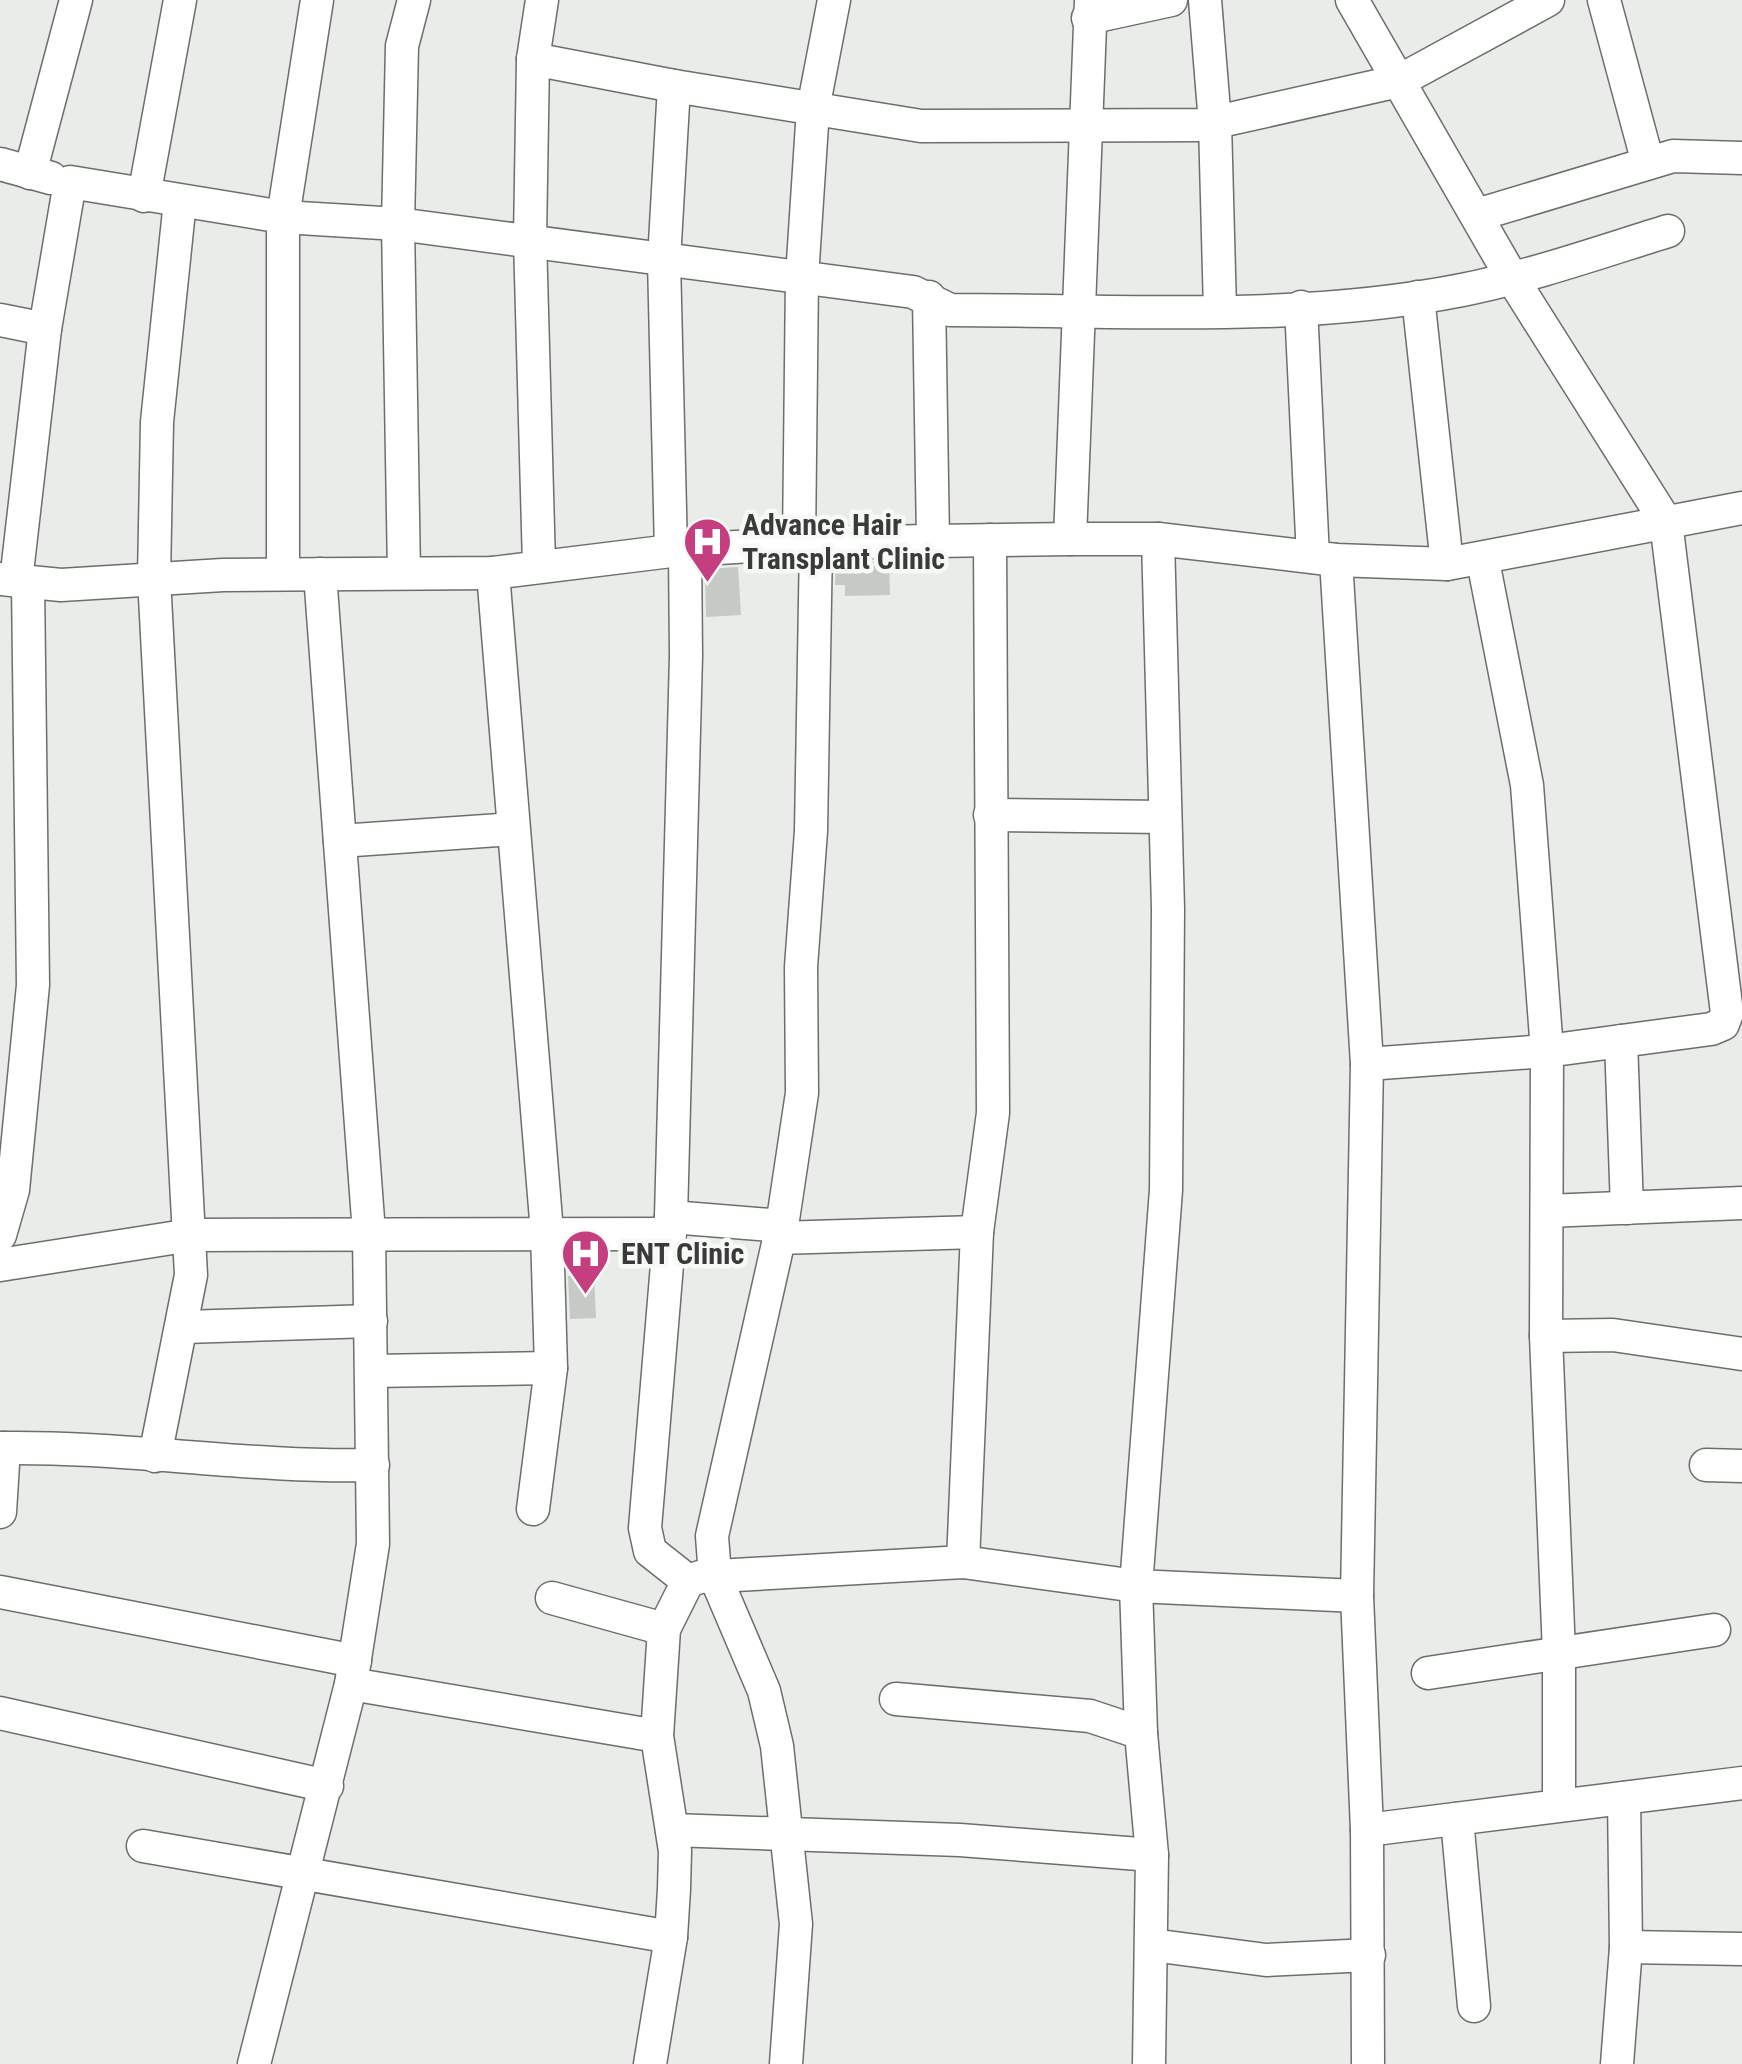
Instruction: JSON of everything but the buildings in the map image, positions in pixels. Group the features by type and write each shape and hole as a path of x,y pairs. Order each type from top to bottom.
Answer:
{"street":[{"path":"76,0 15,169 144,196 283,218 398,224 530,239 929,297 950,310 1220,310 1418,297 1512,278 1668,231"},
{"path":"144,196 180,0"},
{"path":"282,573 283,218 316,0"},
{"path":"404,574 398,224 402,46 414,0"},
{"path":"539,565 530,239 533,59 542,0"},
{"path":"650,2064 671,1936 672,1830 657,1736 664,1629 702,1579 780,1232 802,1093 801,967 811,831 802,277 813,109 834,0"},
{"path":"1070,539 1082,310 1090,9 1171,0"},
{"path":"1205,0 1215,123 1220,310"},
{"path":"1352,0 1512,278 1666,522 1727,1013 1723,1024 1711,1029 1548,1051 1366,1064"},
{"path":"533,59 921,126 1086,128 1215,123 1399,81 1548,0"},
{"path":"1604,0 1648,162"},
{"path":"674,86 664,260 686,656 671,1225 645,1528 650,1551 702,1579 964,1562 1136,1586 1357,1596"},
{"path":"1478,215 1648,162 1689,154 1742,158"},
{"path":"0,1235 13,1190 15,581 45,329 70,182"},
{"path":"155,1456 184,1327 191,1235 154,578 157,422 180,202"},
{"path":"929,297 934,541"},
{"path":"1418,297 1447,564"},
{"path":"1301,306 1366,1064 1357,1596 1367,1830 1368,2064"},
{"path":"0,320 45,329"},
{"path":"15,581 86,584 282,573 493,573 678,550 808,543 1070,539 1158,539 1324,559 1447,564 1484,561 1742,508"},
{"path":"1149,2064 1152,1855 1141,1734 1136,1586 1166,1190 1166,818 1158,539"},
{"path":"964,1562 977,1232 994,1113 990,540"},
{"path":"1484,561 1527,785 1548,1051 1546,1336 1559,1653 1558,1804"},
{"path":"493,573 546,1232 551,1368 532,1509"},
{"path":"256,2064 353,1672 373,1544 369,1233 320,574"},
{"path":"990,816 1166,818"},
{"path":"340,841 513,829"},
{"path":"1621,1041 1627,1208"},
{"path":"1547,1212 1742,1204"},
{"path":"0,1265 191,1235 546,1232 671,1225 780,1232 977,1232"},
{"path":"184,1327 371,1322"},
{"path":"1546,1336 1613,1335 1742,1354"},
{"path":"372,1370 551,1368"},
{"path":"0,1512 2,1448 82,1447 282,1466 373,1464"},
{"path":"1706,1465 1742,1466"},
{"path":"702,1579 772,1715 796,1955 786,2064"},
{"path":"0,1592 657,1736"},
{"path":"552,1598 664,1629"},
{"path":"1428,1673 1714,1630"},
{"path":"896,1699 1090,1716 1141,1734"},
{"path":"0,1713 327,1786"},
{"path":"1367,1830 1742,1783"},
{"path":"1617,2064 1626,1947 1624,1798"},
{"path":"1456,1819 1474,2006"},
{"path":"672,1830 783,1832 1152,1855"},
{"path":"143,1846 671,1936"},
{"path":"1152,1944 1266,1960 1369,1955"},
{"path":"1626,1947 1742,1949"}],"place":[{"name":"Advance Hair Transplant Clinic","path":"707,584"},
{"name":"ENT Clinic","path":"586,1296"}]}
